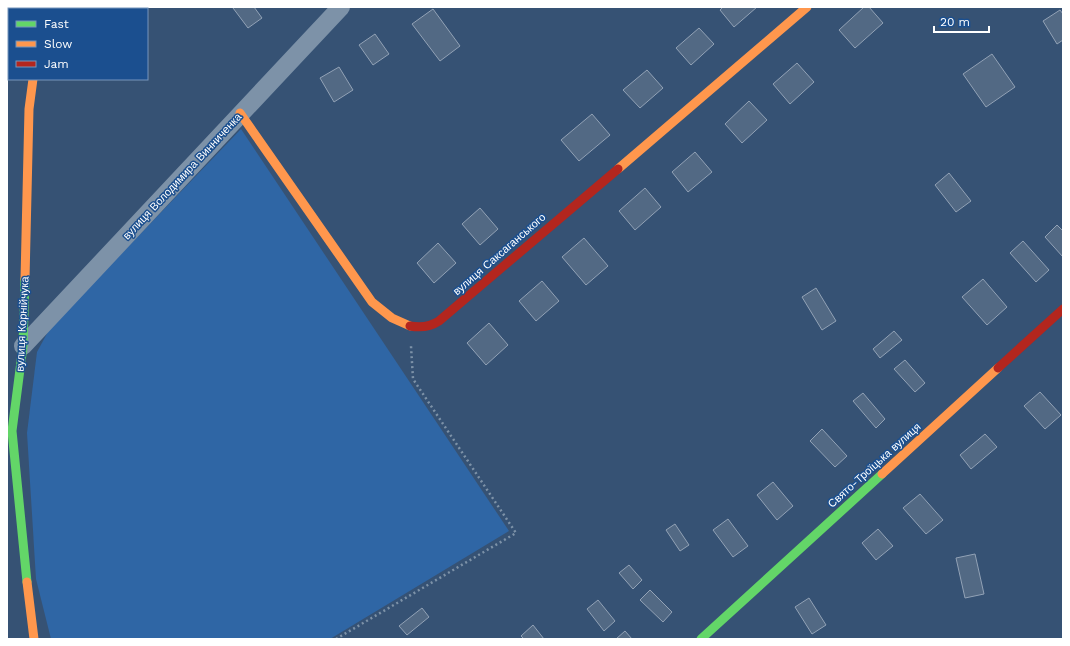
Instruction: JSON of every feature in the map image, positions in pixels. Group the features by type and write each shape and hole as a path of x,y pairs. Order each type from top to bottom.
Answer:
{"street":[{"name":"вулиця Володимира Винниченка","path":"23,346 341,7"},
{"name":"вулиця Саксаганського","path":"240,113 372,302 390,318 410,326 421,327 431,325 450,312 807,7"},
{"name":"вулиця Корнійчука","path":"33,80 29,109 23,346 12,431 24,558 34,639"},
{"name":"Свято-Троїцька вулиця","path":"701,639 1063,309"}],"path":[{"path":"336,639 516,533 413,379 410,326"}],"shaded area":[{"path":"241,129 509,531 330,639 51,639 36,579 27,433 37,352 50,328"}],"building":[{"path":"254,7 262,18 248,28 233,8"},
{"path":"723,7 757,7 734,27 720,10"},
{"path":"864,7 869,7 883,23 855,48 839,30"},
{"path":"433,9 460,46 440,61 412,24"},
{"path":"1060,10 1063,14 1063,40 1057,44 1043,21"},
{"path":"699,28 714,44 691,65 676,48"},
{"path":"375,34 389,54 373,65 359,45"},
{"path":"992,54 1015,87 986,107 963,74"},
{"path":"797,63 814,82 790,104 773,84"},
{"path":"339,67 353,90 334,102 320,78"},
{"path":"647,70 663,88 640,108 623,90"},
{"path":"749,101 767,120 742,143 725,124"},
{"path":"592,114 610,135 579,161 561,140"},
{"path":"695,152 712,172 688,192 672,172"},
{"path":"949,173 971,201 956,212 935,185"},
{"path":"645,188 661,207 635,230 619,211"},
{"path":"480,208 498,229 480,245 462,224"},
{"path":"1057,225 1063,231 1063,257 1045,237"},
{"path":"584,238 608,266 586,285 562,257"},
{"path":"1023,241 1049,270 1036,282 1010,253"},
{"path":"438,243 456,263 434,283 417,263"},
{"path":"983,279 1007,307 987,325 962,297"},
{"path":"542,281 559,301 536,321 519,301"},
{"path":"816,288 836,321 822,330 802,297"},
{"path":"489,323 508,345 486,365 467,343"},
{"path":"894,331 902,340 880,358 873,349"},
{"path":"905,360 925,383 915,392 894,369"},
{"path":"1040,392 1061,415 1045,429 1024,406"},
{"path":"863,393 885,419 876,428 853,401"},
{"path":"822,429 847,456 835,467 810,441"},
{"path":"985,434 997,447 971,469 960,455"},
{"path":"773,482 793,506 777,520 757,495"},
{"path":"920,494 943,520 926,534 903,508"},
{"path":"728,519 748,546 733,557 713,530"},
{"path":"675,524 689,545 680,551 666,530"},
{"path":"878,529 893,546 876,560 862,543"},
{"path":"975,554 984,594 965,598 956,558"},
{"path":"629,565 642,580 633,589 619,573"},
{"path":"650,590 672,612 663,622 640,600"},
{"path":"809,598 826,625 812,634 795,607"},
{"path":"598,600 615,621 604,631 587,609"},
{"path":"422,608 429,617 407,635 399,626"},
{"path":"533,625 544,639 524,639 521,636"},
{"path":"625,631 632,639 616,639"}],"traffic: fast":[{"path":"25,279 23,346 12,431 27,582"},
{"path":"701,639 882,474"}],"traffic: slow":[{"path":"618,169 807,7"},
{"path":"25,279 29,109 33,80"},
{"path":"240,113 372,302 392,318 410,326"},
{"path":"882,474 998,368"},
{"path":"27,582 34,639"}],"traffic: jam":[{"path":"410,326 418,327 432,325 439,321 618,169"},
{"path":"998,368 1063,309"}]}
